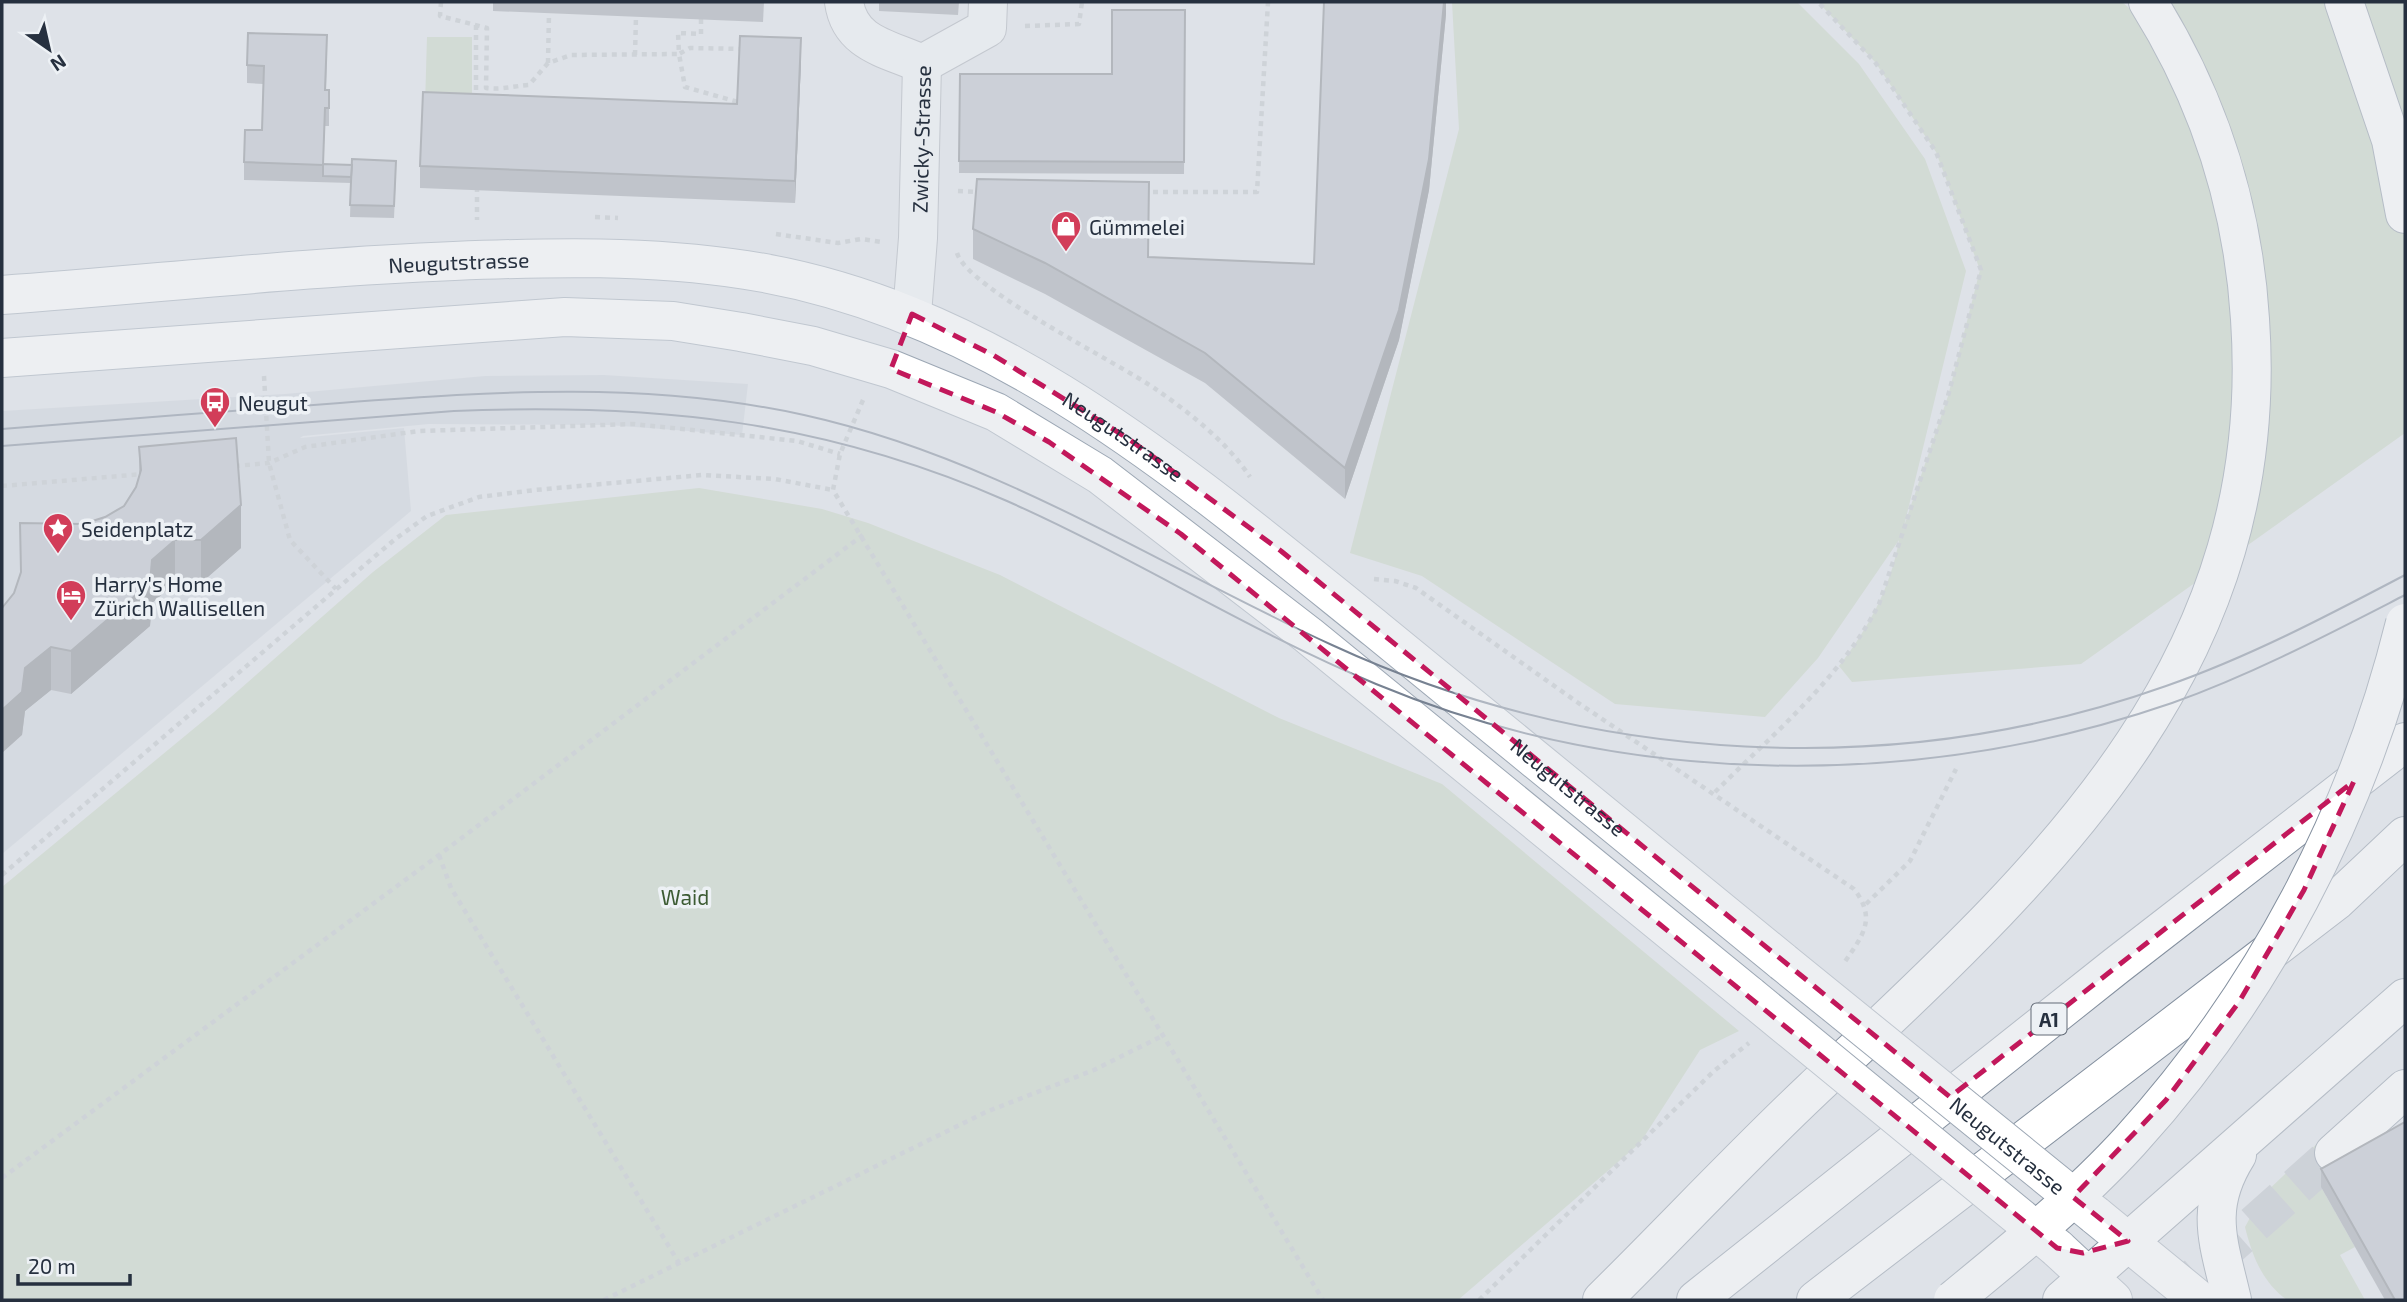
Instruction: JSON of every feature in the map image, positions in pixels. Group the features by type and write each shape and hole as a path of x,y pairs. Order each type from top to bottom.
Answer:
{"main road":[{"path":"1602,1300 1744,1155 1957,953 2064,840 2124,761 2163,698 2196,632 2230,538 2245,464 2252,389 2248,290 2231,190 2216,142 2175,49 2148,2"},
{"path":"2344,2 2387,128 2405,214"},
{"name":"Neugutstrasse","path":"2,295 379,264 619,257 750,270 827,286 912,314 993,355 1108,425 1210,497 2199,1300"},
{"path":"891,369 912,314"},
{"path":"2,358 565,317 673,321 813,346 891,369 996,412 1111,483 1308,635 2057,1248 2088,1293 2127,1241 2405,998"},
{"path":"1954,1300 2048,1220 2128,1143 2199,1059 2239,1002 2304,890 2341,814 2379,713 2405,623"},
{"name":"A1","path":"1696,1300 2116,966 2405,742"},
{"path":"1816,1300 2336,901 2405,836"},
{"path":"2336,901 2405,861"},
{"path":"2334,1153 2395,1098"},
{"path":"2232,1300 2217,1230 2216,1200 2222,1178 2248,1137"},
{"path":"2057,1248 2083,1253 2127,1241"}],"street":[{"path":"844,2 846,18 856,35 922,64"},
{"name":"Zwicky-Strasse","path":"912,314 917,247 922,64 988,15"},
{"path":"2374,1158 2395,1098"}],"path":[{"path":"441,2 440,16 487,28 486,88 505,90 511,86 529,85 548,63 572,55 679,54 690,48 745,49"},
{"path":"988,15 1079,24 1082,2"},
{"path":"1132,192 1257,192 1268,2"},
{"path":"1715,793 1839,666 1863,636 1879,604 1948,396 1980,270 1936,152 1875,62 1818,2"},
{"path":"548,63 549,13"},
{"path":"635,55 636,16"},
{"path":"701,19 701,34 678,33 685,87 738,102"},
{"path":"476,25 477,109"},
{"path":"477,178 477,220"},
{"path":"952,191 993,192"},
{"path":"958,257 979,282 1156,390 1202,425 1253,481"},
{"path":"263,365 269,463 290,540 336,589"},
{"path":"891,369 868,390 839,453 833,490 863,535 1323,1300"},
{"path":"229,467 269,463 304,447 419,431 634,424 797,441 839,453"},
{"path":"2,485 149,473"},
{"path":"2,875 336,589 428,516 479,497 702,475 775,479 833,490"},
{"path":"2,1178 439,855 863,535"},
{"path":"1324,587 1378,578 1416,589 1577,702 1854,889 1866,904 1865,932 1842,966"},
{"path":"1866,904 1910,861 1956,769"},
{"path":"439,855 451,888 680,1263"},
{"path":"604,1300 986,1112 1094,1070 1164,1035"},
{"path":"1479,1300 1714,1072 1757,1036"}],"highlighted area":[{"path":"912,314 993,355 1129,439 1281,551 1950,1097 2354,781 2304,890 2239,1002 2166,1100 2073,1197 2128,1241 2083,1253 2057,1248 1181,534 1049,442 996,412 891,369"}],"shaded area":[{"path":"604,375 748,384 742,435 608,425 429,424 303,436 300,438 404,428 411,511 2,854 2,411 285,394 485,376"}],"green space":[{"path":"1452,2 1797,2 1859,64 1925,159 1966,271 1904,526 1948,396 1980,270 1936,152 1875,62 1818,2 2122,2 2149,25 2141,2 2405,2 2405,433 2081,664 1852,682 1839,666 1877,607 1899,540 1818,658 1765,717 1615,704 1422,576 1350,553 1459,129"},
{"path":"427,37 472,37 472,107 425,106"},
{"name":"Waid","path":"699,488 822,509 868,523 1000,575 1279,718 1442,784 1739,1031 1700,1050 1640,1143 1458,1300 2,1300 2,887 214,712 373,572 446,515"},
{"path":"2323,1138 2334,1153 2321,1187 2355,1247 2340,1255 2365,1300 2287,1300 2271,1285 2259,1267 2245,1227 2262,1196"}],"building":[{"path":"1324,2 1444,2 1429,159 1399,310 1345,468 1205,353 1045,263 973,229 977,179 1149,182 1148,257 1314,264"},
{"path":"1112,10 1185,10 1184,162 959,161 960,74 1112,74"},
{"path":"248,33 327,35 325,90 329,90 329,108 325,108 323,165 244,162 245,130 262,130 264,66 247,65"},
{"path":"740,36 801,38 795,181 420,166 423,92 737,104"},
{"path":"352,159 396,161 394,206 350,205"},
{"path":"323,164 352,165 351,177 323,176"},
{"path":"236,438 241,505 201,540 175,540 152,560 150,583 71,651 51,647 25,668 22,692 2,710 2,608 14,593 21,572 20,523 83,524 105,517 124,506 136,487 141,470 139,447"},
{"path":"2405,1122 2405,1300 2395,1300 2321,1169"}],"tunnel":[{"path":"2169,1300 2334,1153"}],"tram line":[{"path":"2,429 398,399 515,393 631,393 746,404 804,415 874,434 942,457 1074,516 1332,645 1431,685 1534,716 1639,736 1745,746 1852,747 1958,737 2063,717 2197,675 2258,649 2405,575"},
{"path":"2,446 454,411 527,409 668,415 804,435 871,452 939,474 1007,501 1329,663 1376,684 1472,718 1570,743 1670,759 1772,766 1874,763 1975,752 2075,732 2172,703 2232,679 2405,595"}],"place":[{"name":"Gümmelei","path":"1066,253"},
{"name":"Neugut","path":"215,429"},
{"name":"Seidenplatz","path":"58,555"},
{"name":"Harry's Home Zürich Wallisellen","path":"71,622"}]}
